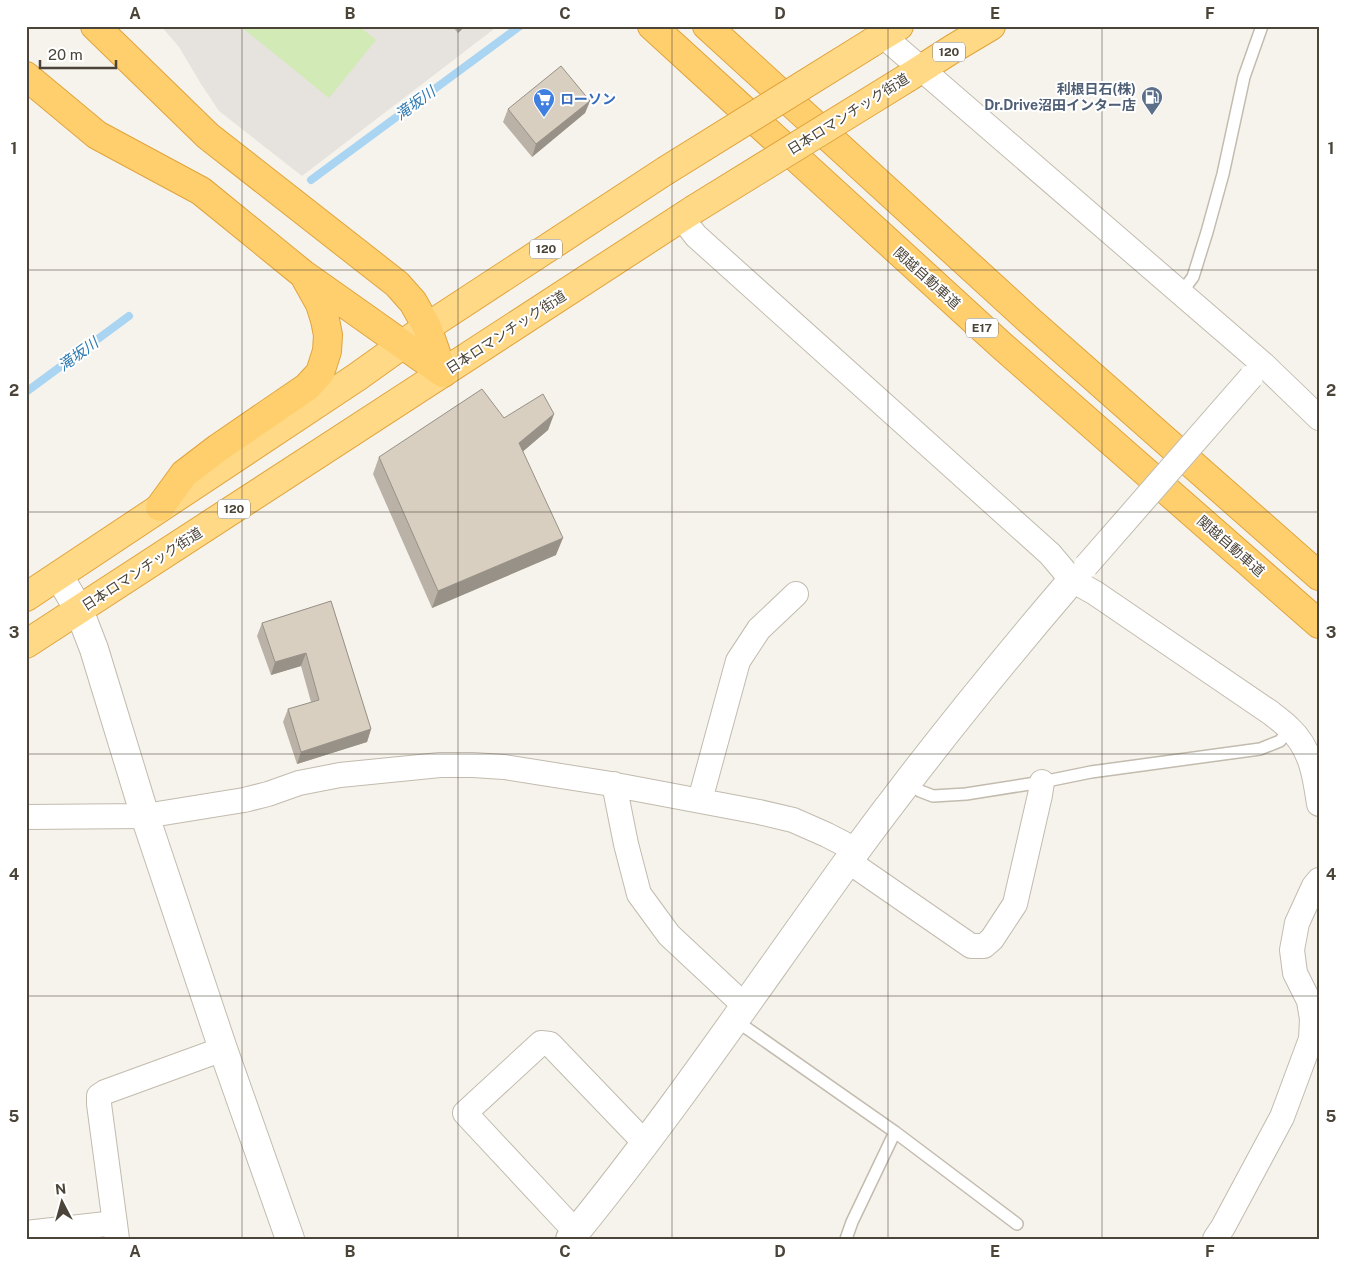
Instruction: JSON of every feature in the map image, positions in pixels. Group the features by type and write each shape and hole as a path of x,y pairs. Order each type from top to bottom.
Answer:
{"highway":[{"path":"95,26 208,136 397,284 414,302 427,327 442,373"},
{"name":"関越自動車道","path":"652,26 1000,345 1319,624"},
{"name":"E17","path":"707,26 1030,321 1319,576"},
{"name":"日本ロマンチック街道","path":"26,644 688,214 991,26"},
{"name":"120","path":"26,597 357,377 427,327 665,171 884,35"},
{"path":"26,76 97,134 200,191 303,274 404,344 442,373"},
{"path":"160,507 184,474 218,448 307,387 320,373 327,351 328,336 320,304 303,274"}],"street":[{"path":"884,35 914,74 1181,293 1257,371 1319,418"},
{"path":"688,214 696,236 1050,554 1079,573 1095,593 1271,712 1290,728 1303,744 1310,759 1316,780 1319,804"},
{"path":"646,1144 550,1044 541,1043 464,1113 573,1235 646,1144 852,856 908,781 1014,648 1257,371"},
{"path":"59,576 79,610 94,649 145,816 223,1049 290,1239"},
{"path":"700,800 738,661 759,629 796,594"},
{"path":"26,817 145,816 244,800 299,783 340,775 440,765 504,767 614,784 793,820 827,835 971,946 984,946 992,939 1015,904 1042,782"},
{"path":"614,784 626,844 639,894 669,935 740,1013"},
{"path":"1215,1239 1282,1117 1311,1039 1312,1019 1309,1001 1295,973 1292,950 1298,923 1314,886 1319,880"},
{"path":"26,1233 116,1231 99,1104 100,1096 105,1092 223,1049"}],"lane":[{"path":"1181,293 1193,277 1207,232 1223,174 1244,77 1262,26"},
{"path":"908,781 920,791 933,796 966,794 1091,772 1260,749 1280,741 1290,728"},
{"path":"740,1013 1017,1224"},
{"path":"846,1239 852,1222 895,1132"}],"shaded area":[{"path":"161,26 498,26 302,176 219,111 179,47"}],"green space":[{"path":"240,26 359,26 376,40 329,98"}],"building":[{"name":"ローソン","path":"561,66 590,101 536,144 508,109"},
{"path":"482,389 504,418 543,394 554,414 519,443 563,538 438,591 379,457"},
{"path":"331,601 371,729 301,752 288,709 319,700 306,653 275,662 262,623"}],"waterway":[{"name":"滝坂川","path":"311,180 520,26"},
{"name":"滝坂川","path":"26,392 129,316"}],"place":[{"name":"利根日石(株) Dr.Drive沼田インター店","path":"1152,116"},
{"name":"ローソン","path":"544,118"}]}
